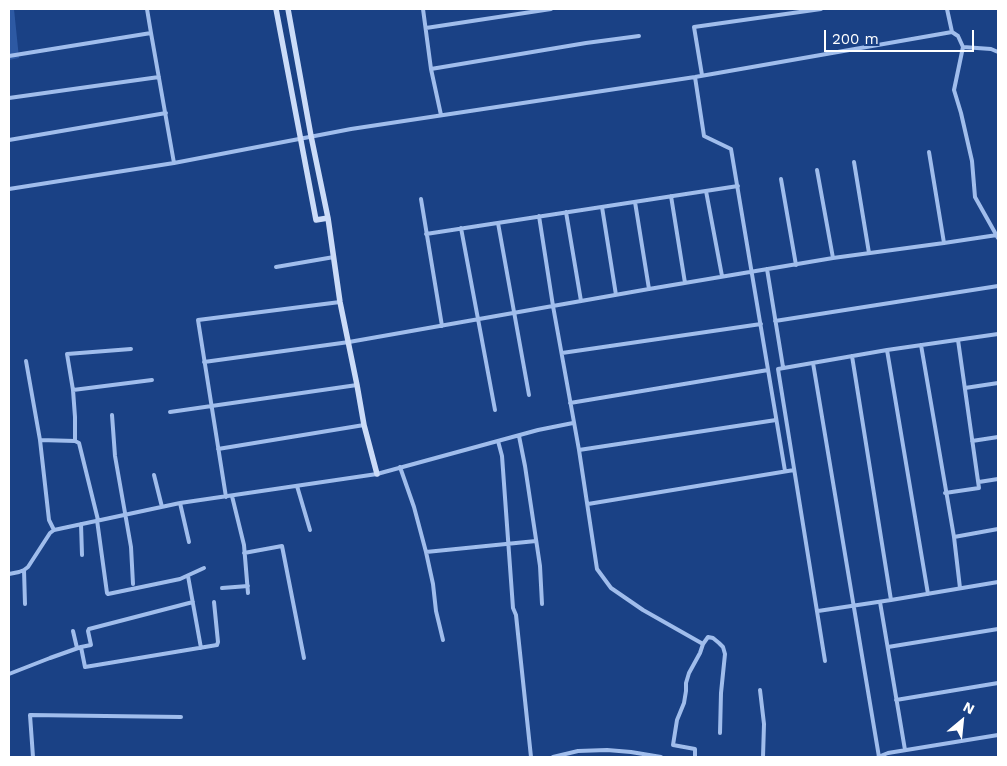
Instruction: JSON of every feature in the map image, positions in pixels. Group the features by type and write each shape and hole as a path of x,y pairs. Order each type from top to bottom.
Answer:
{"main road":[{"path":"276,9 316,220 328,218"},
{"path":"288,9 328,218 340,302 358,385 364,425 377,474"}],"street":[{"path":"147,9 174,162"},
{"path":"423,9 431,69 441,115"},
{"path":"426,28 551,9"},
{"path":"702,76 694,27 821,9"},
{"path":"947,9 952,32"},
{"path":"9,189 174,162 312,136 696,77 952,32 958,36 963,47 954,90 972,161 975,197 997,236 833,258 349,342 204,362"},
{"path":"9,56 151,33"},
{"path":"431,69 586,42 639,36"},
{"path":"963,47 991,49 998,52"},
{"path":"9,98 159,77"},
{"path":"696,77 704,136 731,150 785,471"},
{"path":"9,140 166,113"},
{"path":"929,152 944,243"},
{"path":"854,162 869,253"},
{"path":"817,170 833,258"},
{"path":"781,179 796,264"},
{"path":"426,234 738,186"},
{"path":"706,191 722,276"},
{"path":"671,196 685,283"},
{"path":"421,199 442,326"},
{"path":"635,202 649,289"},
{"path":"602,207 616,295"},
{"path":"566,212 581,301"},
{"path":"539,216 598,569 610,588 642,610 703,644"},
{"path":"498,223 529,395"},
{"path":"462,228 495,410"},
{"path":"276,267 334,257"},
{"path":"767,269 783,367"},
{"path":"775,322 998,286"},
{"path":"226,497 198,320 340,302"},
{"path":"562,353 760,324"},
{"path":"825,660 779,368 998,334"},
{"path":"946,493 979,488 958,340"},
{"path":"921,345 954,537 960,588"},
{"path":"74,441 75,416 67,354 131,349"},
{"path":"887,350 928,594"},
{"path":"852,356 891,600"},
{"path":"26,361 40,440 49,520 54,530"},
{"path":"813,363 879,757 888,753 998,735"},
{"path":"570,403 768,370"},
{"path":"72,390 152,380"},
{"path":"965,388 998,383"},
{"path":"170,412 358,385"},
{"path":"112,414 115,456 131,547 133,584"},
{"path":"579,450 776,420"},
{"path":"9,574 28,567 54,530 180,503 377,474 538,430 574,423"},
{"path":"218,449 364,425"},
{"path":"519,436 540,566 542,604"},
{"path":"972,441 998,437"},
{"path":"40,440 74,441 79,443 98,520 108,594 180,579 204,568"},
{"path":"498,441 502,456 513,608 516,615 531,757"},
{"path":"400,467 414,507 426,552 443,640"},
{"path":"588,504 794,470"},
{"path":"154,474 162,507"},
{"path":"979,482 998,479"},
{"path":"297,486 310,530"},
{"path":"232,496 244,545 248,593"},
{"path":"180,503 190,542"},
{"path":"81,524 82,555"},
{"path":"954,537 998,529"},
{"path":"426,552 536,541"},
{"path":"244,553 282,546 304,658"},
{"path":"24,570 25,604"},
{"path":"188,576 201,648"},
{"path":"818,611 998,582"},
{"path":"222,588 248,586"},
{"path":"9,674 92,644 89,629 193,602"},
{"path":"73,631 85,667 218,645 214,602"},
{"path":"880,602 905,750"},
{"path":"888,647 998,629"},
{"path":"694,757 695,749 673,745 677,720 684,703 689,673 708,637 713,638 723,648 725,654 721,693 720,733"},
{"path":"896,700 998,683"},
{"path":"760,690 764,724 763,757"},
{"path":"33,757 30,716 181,717"},
{"path":"553,757 578,751 607,750 661,757"}],"shaded area":[{"path":"9,9 14,9 19,58 9,60"}]}
